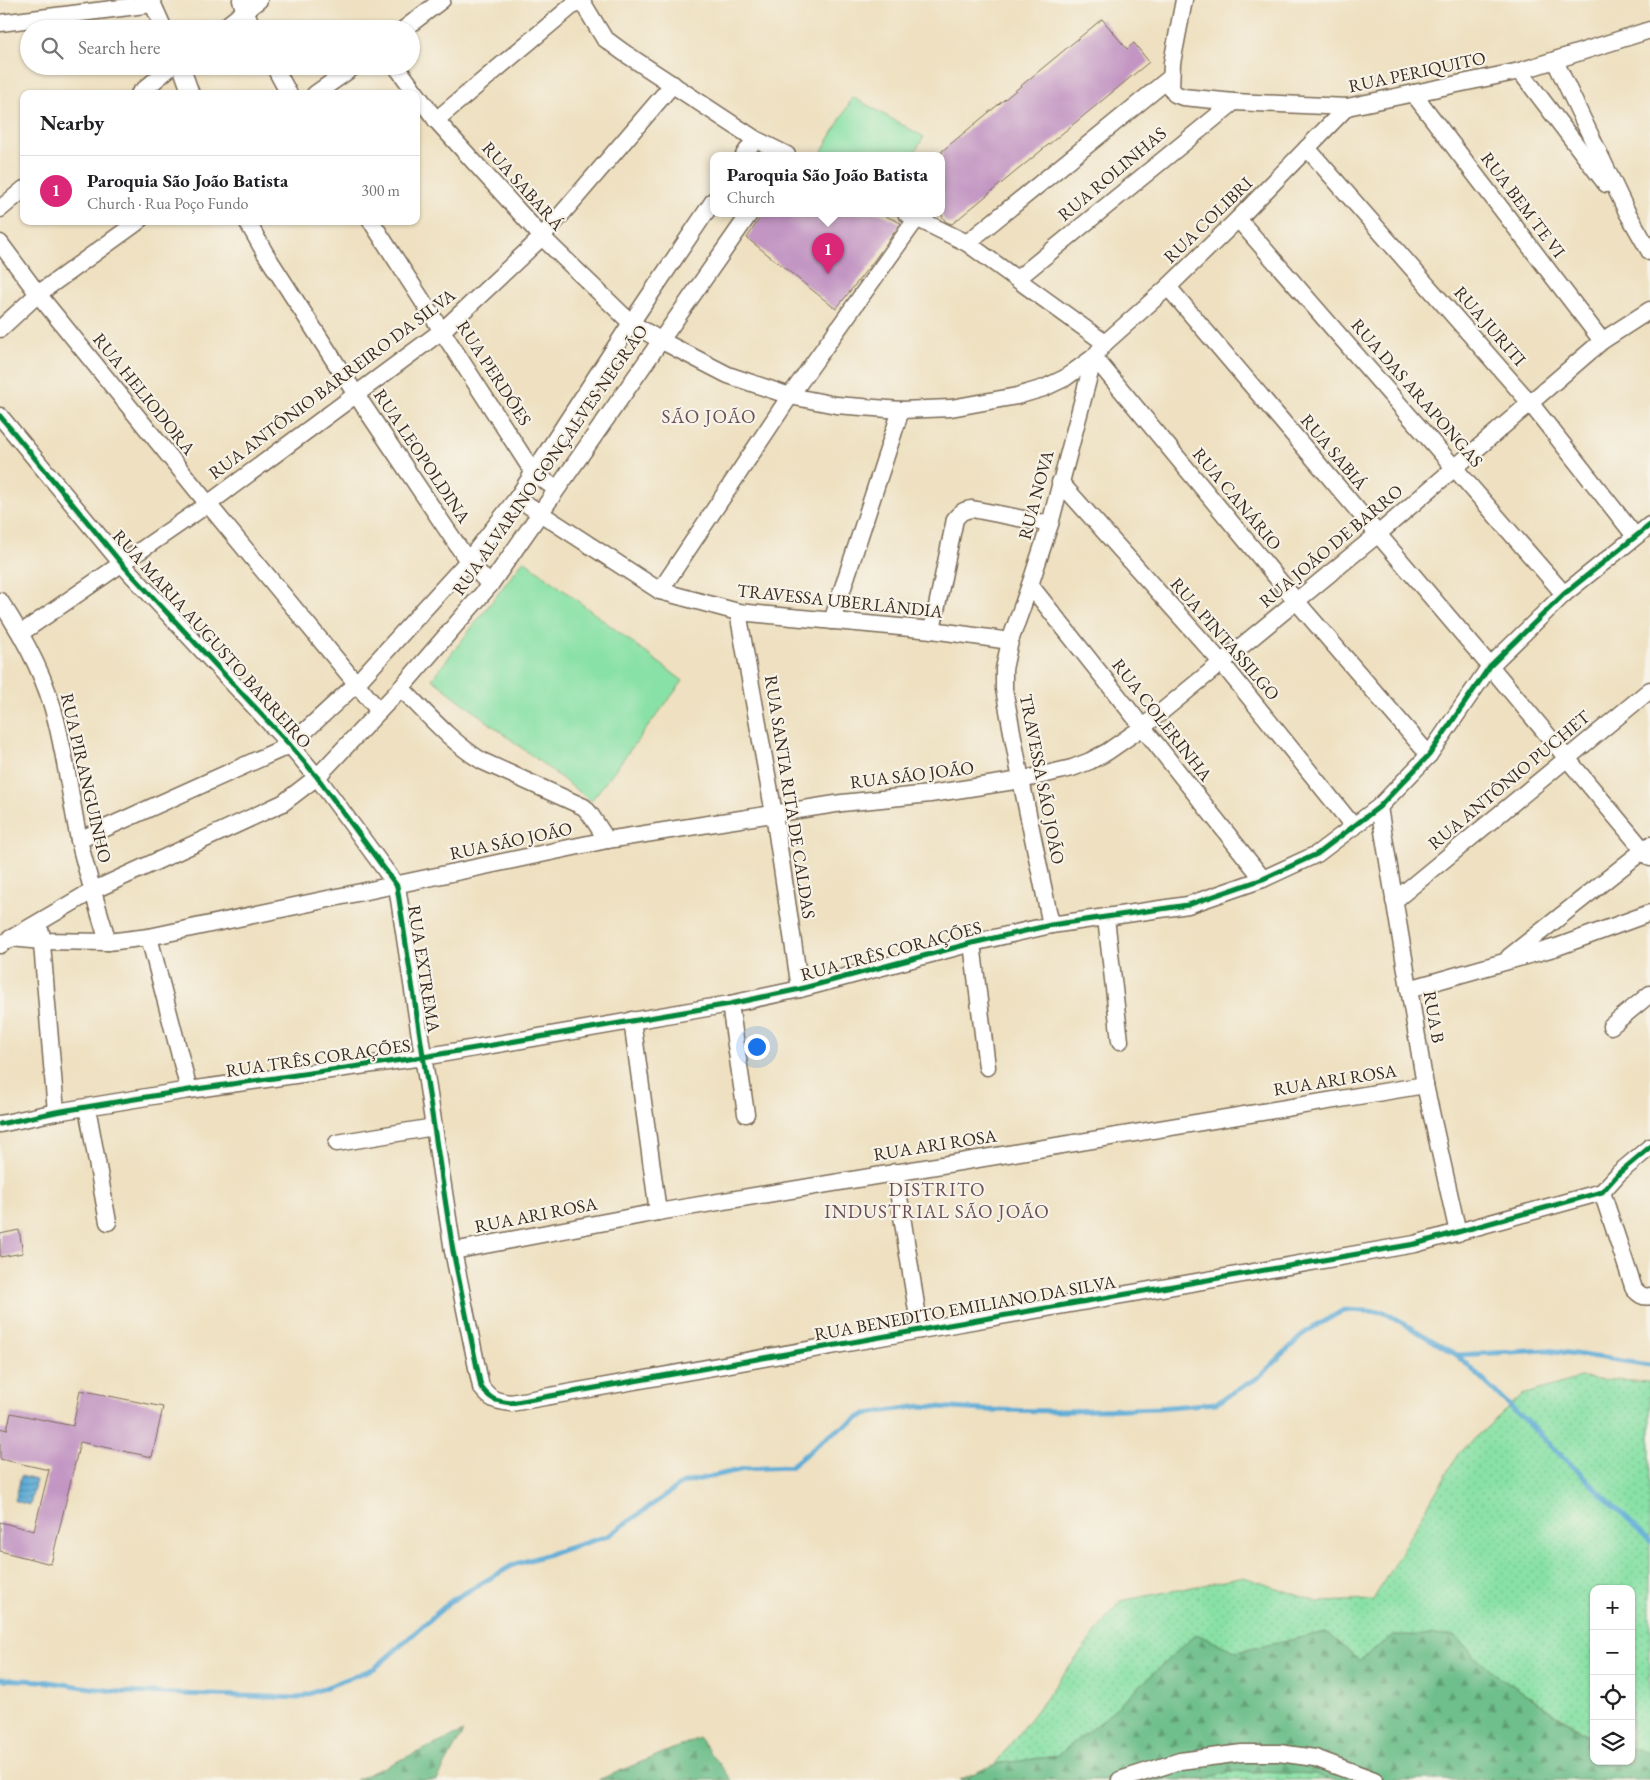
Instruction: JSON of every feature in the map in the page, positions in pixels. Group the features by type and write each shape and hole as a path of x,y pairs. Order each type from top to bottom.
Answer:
{"street":[{"path":"230,20 243,6 259,0"},
{"path":"410,20 419,6 442,0"},
{"path":"436,120 580,0 604,38 756,139 780,152"},
{"path":"967,242 1171,77 1184,0"},
{"path":"22,20 152,2 160,20"},
{"path":"243,6 250,20"},
{"path":"0,23 20,20"},
{"name":"RUA PERIQUITO","path":"1171,77 1171,88 1175,94 1183,97 1234,102 1347,107 1520,71 1650,30"},
{"path":"1555,61 1627,212 1650,252"},
{"path":"1520,71 1627,212"},
{"path":"144,90 161,75"},
{"path":"184,75 190,90"},
{"path":"279,75 287,90"},
{"path":"320,90 342,75"},
{"name":"RUA SABARÁ","path":"403,75 414,90"},
{"name":"RUA ANTÔNIO BARREIRO DA SILVA","path":"21,633 208,504 442,330 542,237 673,84"},
{"name":"RUA BEM TE VI","path":"1413,93 1602,341"},
{"name":"RUA SABARÁ","path":"420,98 436,120 542,237 631,323 728,375 790,396 836,405 901,410 951,408 1017,396 1044,388 1065,378 1094,357"},
{"name":"RUA ROLINHAS","path":"1017,279 1234,102"},
{"name":"RUA COLIBRI","path":"1094,357 1106,343 1168,287 1238,219 1347,107"},
{"path":"746,152 756,139"},
{"name":"RUA JURITI","path":"1307,148 1531,404 1635,536"},
{"path":"0,209 20,192"},
{"name":"RUA ALVARINO GONÇALVES NEGRÃO","path":"79,840 290,745 356,684 468,561 517,498 710,206"},
{"name":"RUA ALVARINO GONÇALVES NEGRÃO","path":"5,942 92,891 283,804 317,777 400,688 490,585 747,217"},
{"path":"660,591 911,217"},
{"path":"916,217 967,242 1106,343"},
{"name":"RUA DAS ARAPONGAS","path":"1238,219 1564,594"},
{"path":"0,329 38,294 133,225"},
{"name":"RUA LEOPOLDINA","path":"249,225 265,253 356,394 468,561 490,585"},
{"name":"RUA PERDÕES","path":"374,225 533,472"},
{"name":"RUA HELIODORA","path":"0,243 38,294 208,504 379,711"},
{"name":"RUA SABIÁ","path":"1168,287 1567,759 1648,851"},
{"name":"RUA JOÃO DE BARRO","path":"1021,780 1072,768 1107,752 1143,727 1378,534 1602,341 1650,310"},
{"name":"RUA NOVA","path":"1010,641 1050,524 1094,357"},
{"name":"RUA CANÁRIO","path":"1094,357 1297,602 1429,755"},
{"path":"832,620 901,410"},
{"name":"RUA MARIA AUGUSTO BARREIRO","path":"0,416 122,564 290,745 317,777 397,886"},
{"path":"533,472 556,489"},
{"name":"RUA PINTASSILGO","path":"1060,482 1221,662 1354,827"},
{"name":"TRAVESSA UBERLÂNDIA","path":"517,498 660,591 738,612 932,630 1010,641"},
{"path":"932,630 955,519 959,514 964,510 972,509 1050,524"},
{"name":"RUA TRÊS CORAÇÕES","path":"0,1124 56,1112 189,1090 423,1057 730,1004 800,989 972,943 1051,925 1188,905 1263,879 1317,854 1379,807 1429,755 1490,666 1564,594 1650,525"},
{"name":"RUA COLERINHA","path":"1030,585 1263,879"},
{"name":"RUA PIRANGUINHO","path":"0,601 21,633 40,673 56,719 79,840 108,942"},
{"name":"RUA SANTA RITA DE CALDAS","path":"738,612 774,814 800,989"},
{"name":"TRAVESSA SÃO JOÃO","path":"1010,641 1004,669 1004,689 1051,925"},
{"path":"400,688 457,744 470,754 584,807 607,840"},
{"name":"RUA ANTÔNIO PUCHET","path":"1394,902 1650,690"},
{"name":"RUA SÃO JOÃO","path":"5,942 108,942 149,937 607,840 842,803 930,794 1021,780"},
{"name":"RUA B","path":"1379,807 1425,1085 1458,1232"},
{"path":"1503,962 1648,851"},
{"name":"RUA EXTREMA","path":"397,886 452,1252 481,1387"},
{"path":"1409,989 1557,947 1650,913"},
{"path":"1106,918 1120,1041"},
{"path":"40,921 56,1112"},
{"path":"149,937 189,1090"},
{"path":"972,943 986,1068"},
{"path":"1611,1026 1650,994"},
{"path":"730,1004 746,1114"},
{"path":"632,1020 658,1212"},
{"name":"RUA ARI ROSA","path":"452,1252 658,1212 1425,1085"},
{"path":"87,1107 108,1222"},
{"path":"337,1143 434,1127"},
{"path":"1650,1147 1619,1173 1602,1192 1634,1289 1640,1295 1650,1296"},
{"path":"895,1172 920,1330"},
{"name":"RUA BENEDITO EMILIANO DA SILVA","path":"481,1387 489,1397 496,1401 511,1403 1415,1244 1602,1192"},
{"path":"1120,1780 1180,1762 1251,1753 1279,1753 1315,1758 1374,1780"}],"green space":[{"path":"853,97 924,137 915,152 822,152"},
{"path":"524,560 683,681 591,801 432,679"},
{"path":"1580,1378 1650,1382 1650,1754 1635,1750 1635,1585 1590,1585 1590,1736 1490,1670 1455,1636 1393,1635 1359,1661 1326,1632 1237,1652 1196,1634 1105,1718 1057,1756 995,1764 1120,1601 1244,1577 1318,1602 1373,1600 1458,1454 1522,1395"},
{"path":"1326,1632 1359,1661 1393,1635 1455,1636 1490,1670 1590,1736 1590,1765 1635,1765 1635,1748 1650,1752 1650,1780 1329,1780 1316,1774 1231,1771 1201,1780 959,1780 995,1764 1057,1756 1105,1718 1196,1634 1237,1652"},
{"path":"463,1732 437,1780 355,1780"},
{"path":"699,1738 732,1780 598,1780"},
{"path":"1231,1771 1316,1774 1329,1780 1201,1780"}],"water":[{"path":"21,1476 36,1480 30,1505 15,1501"}],"building":[{"path":"1102,19 1127,49 1134,43 1149,62 952,224 946,222 943,217 945,217 945,152 942,151"},
{"path":"760,217 888,217 901,223 836,309 747,238"},
{"path":"19,1230 23,1253 0,1257 0,1234"},
{"path":"80,1390 163,1407 152,1457 80,1442 51,1564 0,1551 0,1522 34,1531 49,1470 0,1459 0,1428 7,1430 11,1413 73,1426"}],"waterway":[{"path":"0,1679 41,1681 120,1692 299,1698 375,1668 451,1601 513,1565 608,1536 683,1483 744,1469 790,1467 829,1435 866,1414 921,1406 983,1410 1067,1411 1158,1408 1216,1403 1259,1377 1307,1331 1344,1310 1384,1312 1457,1355 1548,1350 1650,1365"},
{"path":"1457,1355 1650,1541"}],"cycle path":[{"path":"0,416 122,564 290,745 317,777 397,886 453,1251 481,1387 494,1399 511,1403 1415,1244 1602,1192 1619,1173 1650,1147"},
{"path":"0,1124 56,1112 189,1090 423,1057 730,1004 800,989 972,943 1051,925 1188,905 1263,879 1317,854 1379,807 1429,755 1490,666 1564,594 1650,525"}],"place":[{"name":"Paroquia São João Batista","path":"828,274"}],"district":[{"name":"SÃO JOÃO","path":"709,416"},
{"name":"DISTRITO INDUSTRIAL SÃO JOÃO","path":"937,1200"}]}
